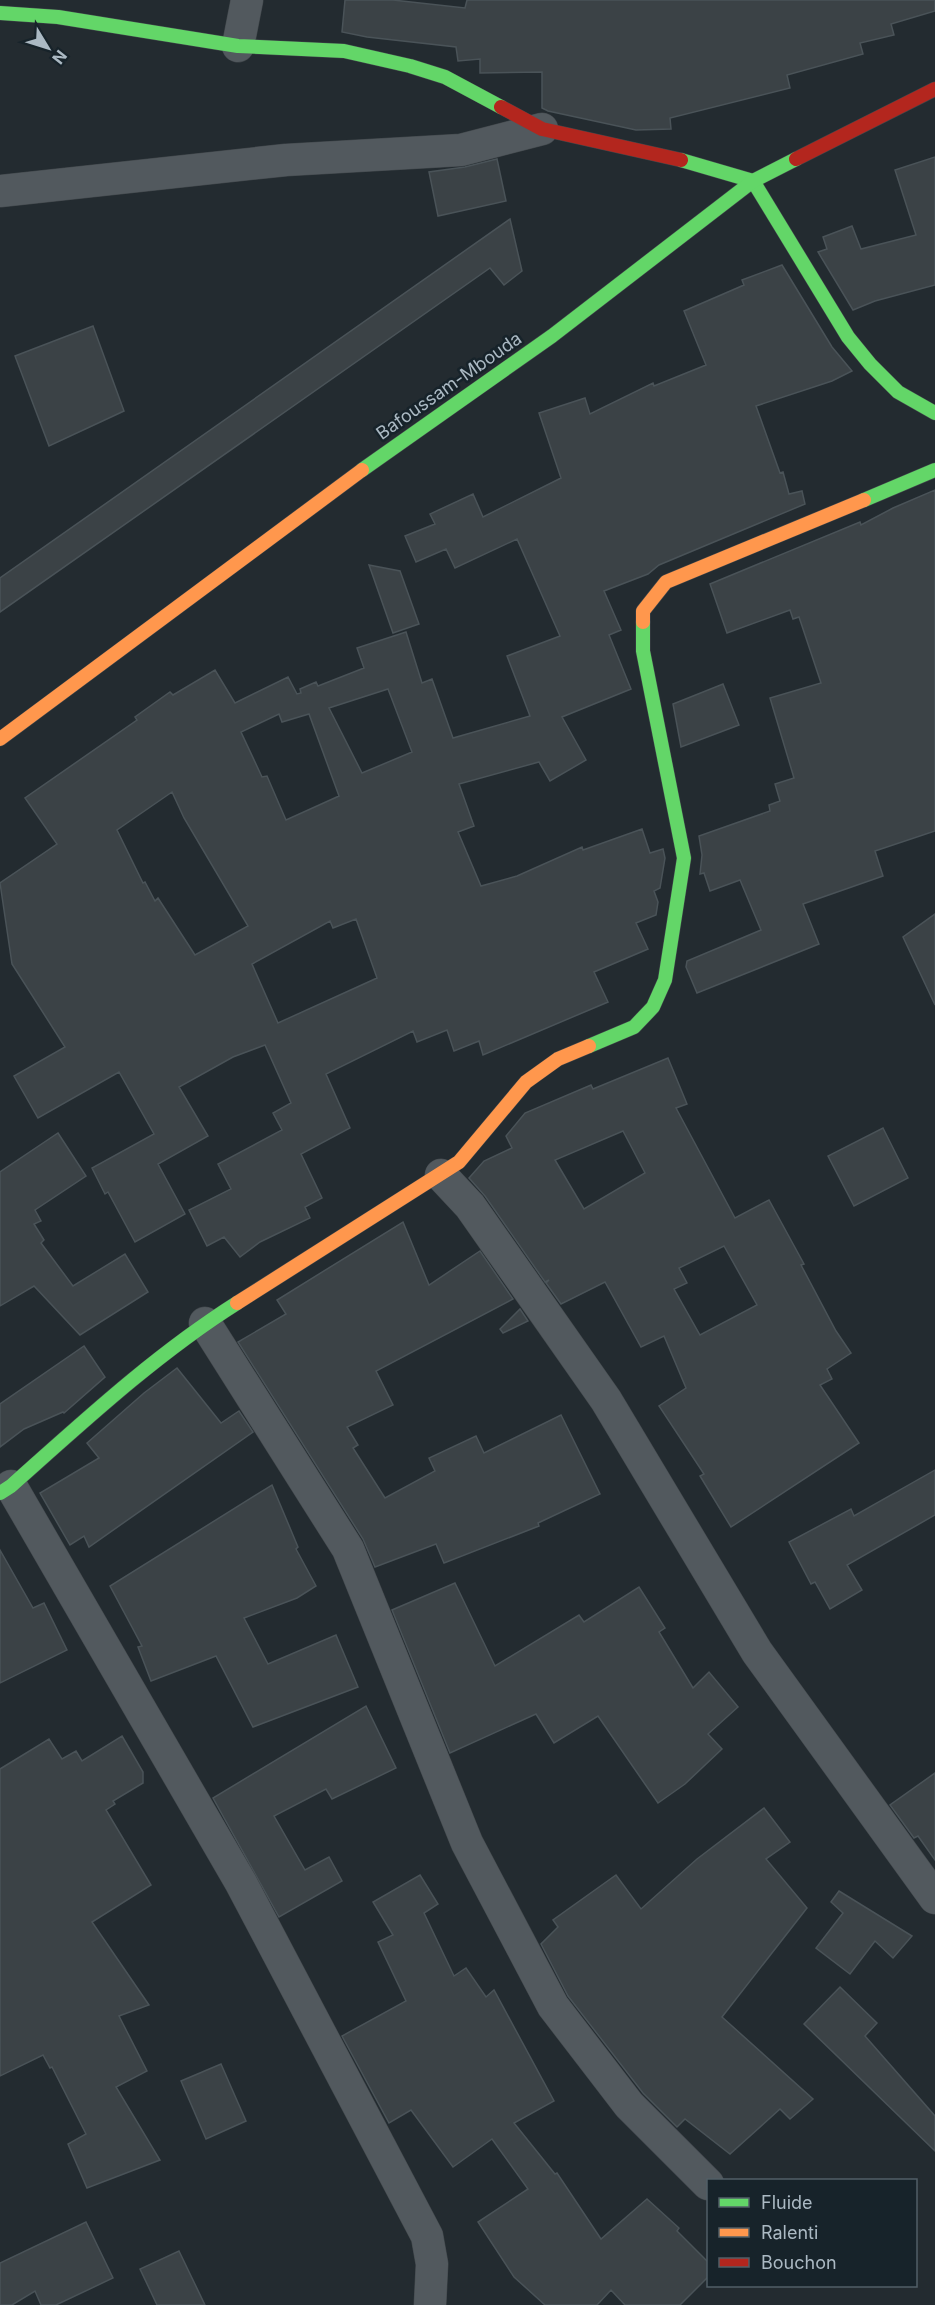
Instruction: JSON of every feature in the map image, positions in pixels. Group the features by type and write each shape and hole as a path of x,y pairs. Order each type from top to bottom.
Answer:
{"main road":[{"path":"0,13 58,17 238,46 344,51 410,66 445,77 542,129 661,154 753,181 848,337 870,364 898,392 935,413"},
{"name":"Bafoussam-Mbouda","path":"0,739 406,437 552,336 753,181 935,89"},
{"path":"5,1490 132,1378 205,1323 459,1162 526,1082 558,1059 634,1027 653,1007 665,980 684,858 643,651 643,611 666,582 935,470"}],"street":[{"path":"238,46 247,0"},
{"path":"0,191 286,160 461,150 542,129"},
{"path":"441,1175 470,1206 606,1400 757,1652 935,1898"},
{"path":"205,1323 348,1549 467,1844 553,2006 629,2105 707,2183"},
{"path":"5,1490 241,1883 427,2236 432,2264 430,2305"}],"building":[{"path":"345,0 393,0 465,8 467,0 935,0 935,11 891,24 894,35 860,43 863,54 787,75 790,88 670,118 671,129 636,130 542,108 542,72 480,73 480,59 458,61 456,47 342,32"},
{"path":"935,157 935,285 875,301 853,310 818,252 827,249 823,237 852,226 861,249 916,235 895,170"},
{"path":"497,159 506,201 438,216 429,172 465,167"},
{"path":"510,219 522,271 504,285 490,268 0,612 0,578"},
{"path":"782,265 832,347 852,371 832,381 756,406 780,473 783,472 789,494 802,491 805,504 659,565 648,574 604,591 621,630 609,635 631,689 562,717 586,760 550,781 539,762 459,784 474,826 458,832 481,886 517,876 582,847 583,850 642,829 650,853 663,849 665,858 660,888 654,891 658,902 656,915 636,923 648,949 594,972 608,1002 483,1055 479,1041 454,1051 447,1030 417,1042 413,1031 326,1074 350,1128 301,1154 322,1198 305,1207 310,1218 260,1242 240,1257 224,1237 207,1246 189,1210 231,1189 218,1164 282,1130 273,1113 291,1103 265,1045 233,1057 179,1087 208,1136 158,1164 185,1214 135,1242 108,1192 105,1194 92,1168 154,1134 119,1072 38,1118 14,1076 65,1047 12,964 0,883 57,844 25,798 137,720 135,717 170,692 173,695 215,670 235,703 288,677 297,694 301,693 300,689 316,682 318,686 364,668 357,648 406,632 422,683 432,679 453,738 530,716 507,656 560,636 517,539 455,568 446,549 416,562 405,536 435,524 430,514 473,494 483,517 561,478 539,413 585,398 590,414 653,383 654,386 706,365 684,311 744,285 742,280","holes":["388,689 412,752 362,773 329,708","279,714 282,722 309,714 339,796 286,820 267,776 262,777 241,732","172,792 184,818 248,926 195,955 158,898 155,901 145,882 143,883 117,830","356,919 377,978 278,1023 252,964 330,921 333,928"]},
{"path":"93,326 124,411 49,446 15,356"},
{"path":"935,490 935,831 875,851 883,876 803,904 819,944 697,993 686,967 687,961 761,930 740,880 710,891 704,873 700,874 702,855 699,836 770,811 769,805 780,801 775,784 794,778 770,698 821,683 799,617 793,619 790,610 727,633 710,584 860,522 861,525"},
{"path":"369,565 400,571 419,624 393,633"},
{"path":"723,684 739,725 681,747 673,704"},
{"path":"935,914 935,1005 903,937"},
{"path":"668,1058 687,1104 676,1108 735,1218 769,1200 804,1264 801,1265 836,1331 851,1353 827,1369 832,1379 820,1385 859,1443 731,1527 700,1476 704,1474 659,1406 686,1388 664,1336 641,1347 605,1282 561,1304 546,1283 549,1280 545,1282 485,1196 469,1178 484,1161 512,1148 506,1136 525,1113 591,1085 593,1089","holes":["623,1131 645,1173 584,1209 555,1160","724,1246 757,1305 700,1335 674,1289 687,1283 679,1268"]},
{"path":"883,1128 908,1178 854,1206 828,1156"},
{"path":"58,1133 86,1176 35,1210 41,1221 34,1224 44,1240 41,1243 73,1286 125,1254 148,1292 80,1335 34,1286 0,1306 0,1172"},
{"path":"403,1222 429,1285 480,1251 513,1299 376,1371 393,1405 347,1427 358,1445 353,1448 385,1498 435,1471 429,1458 476,1436 484,1453 561,1415 600,1494 538,1523 539,1526 444,1563 436,1544 375,1567 363,1539 238,1342 286,1314 277,1300"},
{"path":"520,1309 528,1321 503,1333 500,1329"},
{"path":"84,1346 105,1377 64,1413 24,1429 0,1447 0,1404"},
{"path":"177,1368 221,1423 239,1411 253,1432 89,1547 84,1536 70,1545 40,1493 99,1458 87,1443 144,1393"},
{"path":"935,1470 935,1515 847,1565 862,1590 830,1609 815,1582 811,1584 789,1542 851,1509 854,1516"},
{"path":"272,1485 298,1547 296,1549 316,1586 297,1598 244,1618 268,1664 336,1635 358,1687 253,1727 216,1656 151,1681 138,1647 142,1646 110,1586"},
{"path":"0,1550 33,1608 44,1603 67,1650 0,1683"},
{"path":"455,1583 495,1666 579,1615 584,1622 639,1587 665,1628 659,1632 693,1688 709,1672 738,1707 708,1734 722,1749 685,1784 658,1803 598,1716 554,1743 536,1714 450,1753 392,1610"},
{"path":"366,1706 396,1768 332,1799 326,1789 274,1816 305,1870 329,1857 342,1881 279,1917 213,1798"},
{"path":"122,1736 143,1772 143,1783 113,1801 115,1804 106,1810 151,1885 92,1922 149,2005 119,2016 147,2071 116,2087 160,2160 87,2188 68,2144 86,2134 52,2067 50,2068 43,2055 0,2076 0,1769 49,1739 62,1759 76,1751 82,1761"},
{"path":"935,1773 935,1860 918,1836 914,1838 890,1805"},
{"path":"764,1808 790,1842 766,1859 807,1908 722,2017 813,2099 790,2119 780,2109 730,2154 685,2119 677,2127 643,2093 568,1996 541,1944 558,1927 553,1920 616,1875 641,1909 697,1859"},
{"path":"420,1875 438,1904 424,1913 454,1976 466,1968 486,1997 494,1990 554,2101 514,2123 555,2174 557,2173 601,2239 647,2199 679,2228 677,2231 707,2261 707,2278 680,2305 625,2305 611,2290 597,2305 545,2305 514,2277 478,2222 528,2189 492,2139 453,2167 411,2110 389,2123 342,2036 406,2001 378,1942 393,1935 373,1902"},
{"path":"839,1891 912,1936 893,1958 875,1941 850,1974 816,1948 843,1913 831,1902"},
{"path":"840,1987 877,2023 865,2036 935,2116 935,2151 804,2024"},
{"path":"221,2064 246,2121 206,2139 181,2081"},
{"path":"86,2222 113,2278 56,2305 41,2305 35,2291 12,2305 0,2305 0,2263"},
{"path":"179,2251 205,2305 157,2305 140,2269"}],"traffic: fast":[{"path":"0,13 58,17 238,46 344,51 410,66 445,77 501,107"},
{"path":"362,470 552,336 753,181 796,159"},
{"path":"681,160 753,181 848,337 870,364 898,392 935,413"},
{"path":"864,500 935,470"},
{"path":"589,1046 634,1027 653,1007 665,980 684,858 643,651 643,622"},
{"path":"0,1493 177,1344 237,1303"}],"traffic: slow":[{"path":"0,739 362,470"},
{"path":"643,622 643,611 666,582 864,500"},
{"path":"237,1303 459,1162 526,1082 558,1059 589,1046"}],"traffic: jam":[{"path":"796,159 935,89"},
{"path":"501,107 542,129 681,160"}]}
